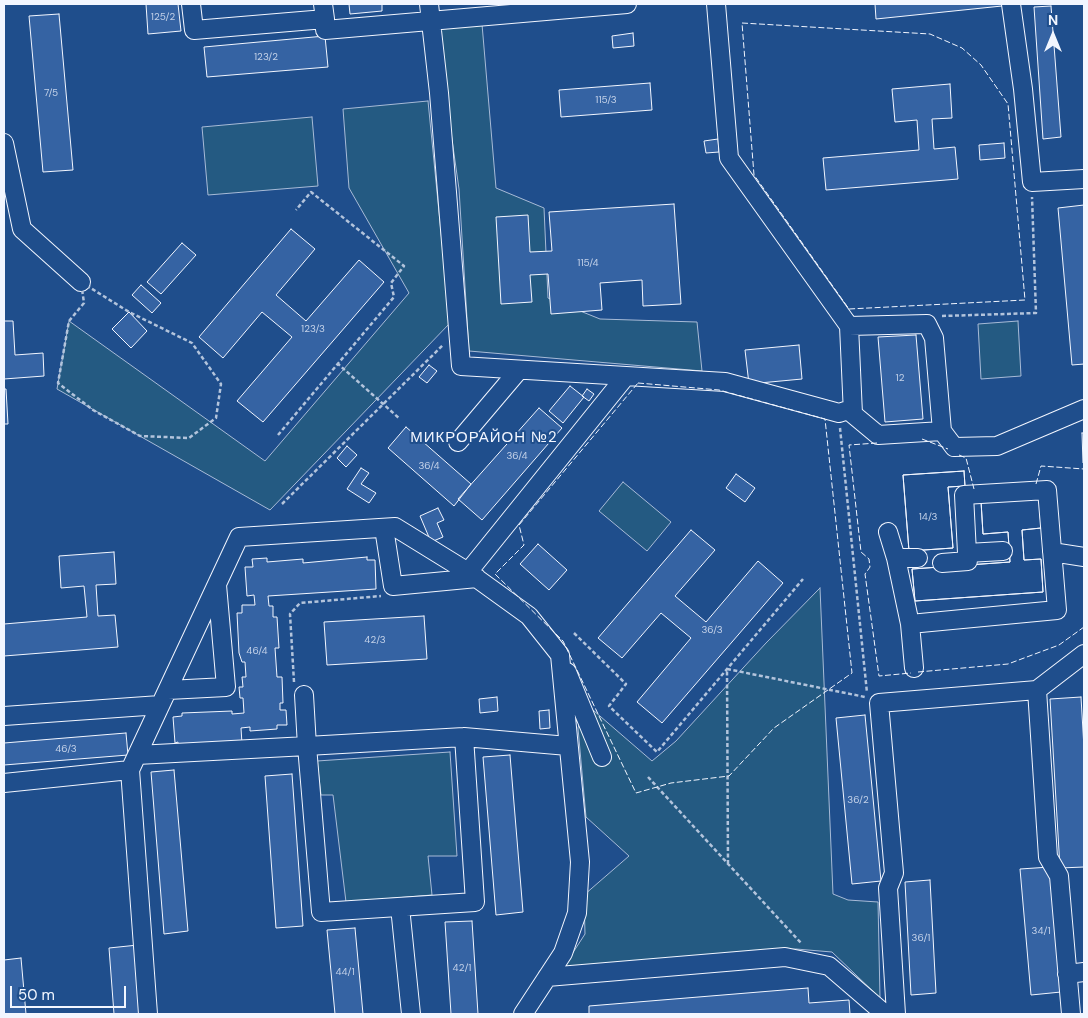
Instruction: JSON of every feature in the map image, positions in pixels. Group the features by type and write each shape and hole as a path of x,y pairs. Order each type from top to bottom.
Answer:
{"lane":[{"path":"191,4 194,30 324,11 325,30 430,22 519,9 627,4"},
{"path":"429,4 438,83 461,366 725,382 846,414 878,436 942,431"},
{"path":"716,4 729,158 849,326 846,414"},
{"path":"1011,4 1025,107 1032,182 1084,179"},
{"path":"4,142 22,229 81,282"},
{"path":"936,317 934,338 942,431 954,447 997,446 1084,409"},
{"path":"849,326 927,324 934,338"},
{"path":"458,442 519,370"},
{"path":"384,528 393,586 472,575 626,376"},
{"path":"910,624 1057,610 1048,490 964,495 968,561 942,563"},
{"path":"148,1014 134,762 239,537 395,527 472,575 529,616 560,655 602,757"},
{"path":"888,532 896,558 910,624 914,668"},
{"path":"967,553 1004,551"},
{"path":"1052,552 1084,557"},
{"path":"896,558 918,558"},
{"path":"4,716 164,698 226,687 217,584"},
{"path":"896,1014 888,888 894,873 879,703 1037,690 1084,654"},
{"path":"523,1014 563,953 577,913 580,862 560,655"},
{"path":"1037,690 1048,857 1059,876 1076,973 1070,1014"},
{"path":"300,692 307,746 321,912 476,902 464,737"},
{"path":"4,783 134,762 307,746 464,737 568,746"},
{"path":"400,907 411,1014"},
{"path":"547,977 785,957 829,966 884,1014"}],"path":[{"path":"936,317 1036,313 1032,182"},
{"path":"278,435 394,297 391,283 404,266 311,192 296,210"},
{"path":"81,282 129,312 192,343 221,384 216,418 189,438 140,436 93,410 58,382 69,321 84,303 81,282"},
{"path":"282,504 458,330"},
{"path":"337,363 400,419"},
{"path":"728,669 867,698 846,414"},
{"path":"574,633 626,684 609,706 657,752 803,579"},
{"path":"300,692 290,614 300,603 386,596 393,586"},
{"path":"728,669 728,864"},
{"path":"648,777 821,964"}],"shaded area":[{"path":"482,24 496,188 544,208 548,298 600,319 697,322 702,371 469,351 459,189 436,27"},
{"path":"428,101 450,323 270,510 57,389 69,321 265,461 409,293 349,188 343,109"},
{"path":"312,117 318,186 208,195 202,127"},
{"path":"1018,321 1021,376 981,379 978,324"},
{"path":"623,482 671,522 647,551 599,511"},
{"path":"820,588 833,894 848,900 878,902 880,998 832,952 796,949 563,968 585,934 584,895 629,856 586,817 578,728 586,704 652,761 676,741 766,643"},
{"path":"450,752 457,856 428,856 432,895 346,902 333,795 321,795 317,761"}],"building":[{"path":"146,4 178,4 181,31 148,34"},
{"path":"349,4 382,4 382,11 350,14"},
{"path":"875,4 1002,4 1002,6 876,19"},
{"path":"1051,6 1061,137 1043,139 1034,7"},
{"path":"59,14 73,170 43,172 29,16"},
{"path":"633,33 634,46 613,48 612,36"},
{"path":"325,36 328,67 207,77 204,47"},
{"path":"650,83 652,110 561,117 559,90"},
{"path":"950,84 952,118 932,119 934,149 955,147 958,179 826,190 823,158 919,150 917,120 895,122 892,89"},
{"path":"718,139 719,152 706,153 704,141"},
{"path":"1004,143 1005,158 980,160 979,145"},
{"path":"674,204 681,304 643,306 642,280 600,283 602,310 551,314 548,274 530,275 532,302 501,304 496,217 528,215 530,252 552,251 549,212"},
{"path":"1084,205 1084,364 1072,365 1058,208"},
{"path":"291,229 315,249 276,295 306,321 359,260 384,282 263,422 237,401 292,337 262,312 223,358 199,337"},
{"path":"182,243 196,255 161,294 147,282"},
{"path":"141,285 161,303 152,313 132,295"},
{"path":"129,312 147,331 131,348 112,329"},
{"path":"4,321 13,321 15,355 43,353 44,376 4,379"},
{"path":"916,335 923,419 885,422 878,337"},
{"path":"799,345 802,379 749,384 745,350"},
{"path":"429,365 437,371 427,383 419,377"},
{"path":"570,386 584,397 563,423 549,411"},
{"path":"4,389 6,389 8,424 4,424"},
{"path":"587,389 594,394 589,401 582,396"},
{"path":"539,408 562,428 482,520 458,499"},
{"path":"406,427 471,484 454,506 388,448"},
{"path":"1082,433 1084,433 1084,463 1083,463"},
{"path":"347,446 357,455 346,467 337,458"},
{"path":"361,468 369,473 361,484 376,493 369,503 347,489"},
{"path":"964,471 965,486 948,487 953,548 909,551 903,475"},
{"path":"964,471 965,486 948,487 953,548 909,551 903,475"},
{"path":"736,474 755,488 745,502 726,488"},
{"path":"1039,497 1041,528 1022,530 1024,560 1041,559 1043,592 915,601 912,569 1010,562 1008,532 983,534 981,501"},
{"path":"1039,497 1041,528 1022,530 1024,560 1041,559 1043,592 915,601 912,569 1010,562 1008,532 983,534 981,501"},
{"path":"438,508 444,520 437,523 443,537 431,542 420,516"},
{"path":"691,530 715,550 675,596 706,622 758,561 783,583 662,723 637,702 691,638 661,613 622,658 598,638"},
{"path":"538,544 567,570 549,590 520,564"},
{"path":"114,552 116,584 96,585 98,616 115,615 118,647 4,656 4,624 87,617 84,586 61,588 59,556"},
{"path":"367,557 367,560 375,560 376,589 268,596 269,606 273,606 273,617 277,617 279,648 275,648 277,677 282,677 283,703 280,703 280,710 286,710 287,725 277,725 277,729 250,731 250,727 241,728 242,744 178,748 178,742 175,743 173,717 182,716 182,713 232,711 232,714 244,713 243,698 240,698 239,687 243,687 242,677 246,677 245,662 242,662 239,653 237,613 242,613 242,605 255,605 254,595 247,596 245,567 253,567 252,559 267,558 267,562 303,559 303,563"},
{"path":"424,616 427,659 327,665 324,622"},
{"path":"497,697 498,711 480,713 479,699"},
{"path":"1081,697 1084,748 1084,867 1060,868 1050,699"},
{"path":"549,710 550,728 540,729 539,711"},
{"path":"865,715 881,881 852,884 836,718"},
{"path":"126,733 128,755 4,765 4,743"},
{"path":"510,755 523,912 496,915 483,757"},
{"path":"174,770 188,931 164,934 151,772"},
{"path":"292,774 303,926 276,928 265,776"},
{"path":"1050,867 1061,992 1031,995 1020,869"},
{"path":"930,880 936,993 911,995 905,882"},
{"path":"472,921 478,1014 451,1014 445,922"},
{"path":"355,928 363,1014 335,1014 327,930"},
{"path":"138,945 143,1014 114,1014 109,948"},
{"path":"21,958 26,1014 4,1014 4,960"},
{"path":"808,988 809,1003 849,1000 850,1014 589,1014 589,1006"}],"fence":[{"path":"742,23 930,34 962,48 981,65 1008,104 1025,300 849,309 754,175 742,23"},
{"path":"638,383 719,390 825,419 852,673 774,728 729,776 671,783 636,793 563,641 495,574 524,545 519,525 638,383"},
{"path":"922,439 948,449"},
{"path":"877,443 849,445 861,552 869,559 870,567 865,574 879,676 911,673"},
{"path":"959,455 966,458 974,489"},
{"path":"1036,484 1041,466 1084,469"},
{"path":"918,672 1008,664 1059,645 1084,627"}],"district":[{"name":"МИКРОРАЙОН №2","path":"484,438"}]}
